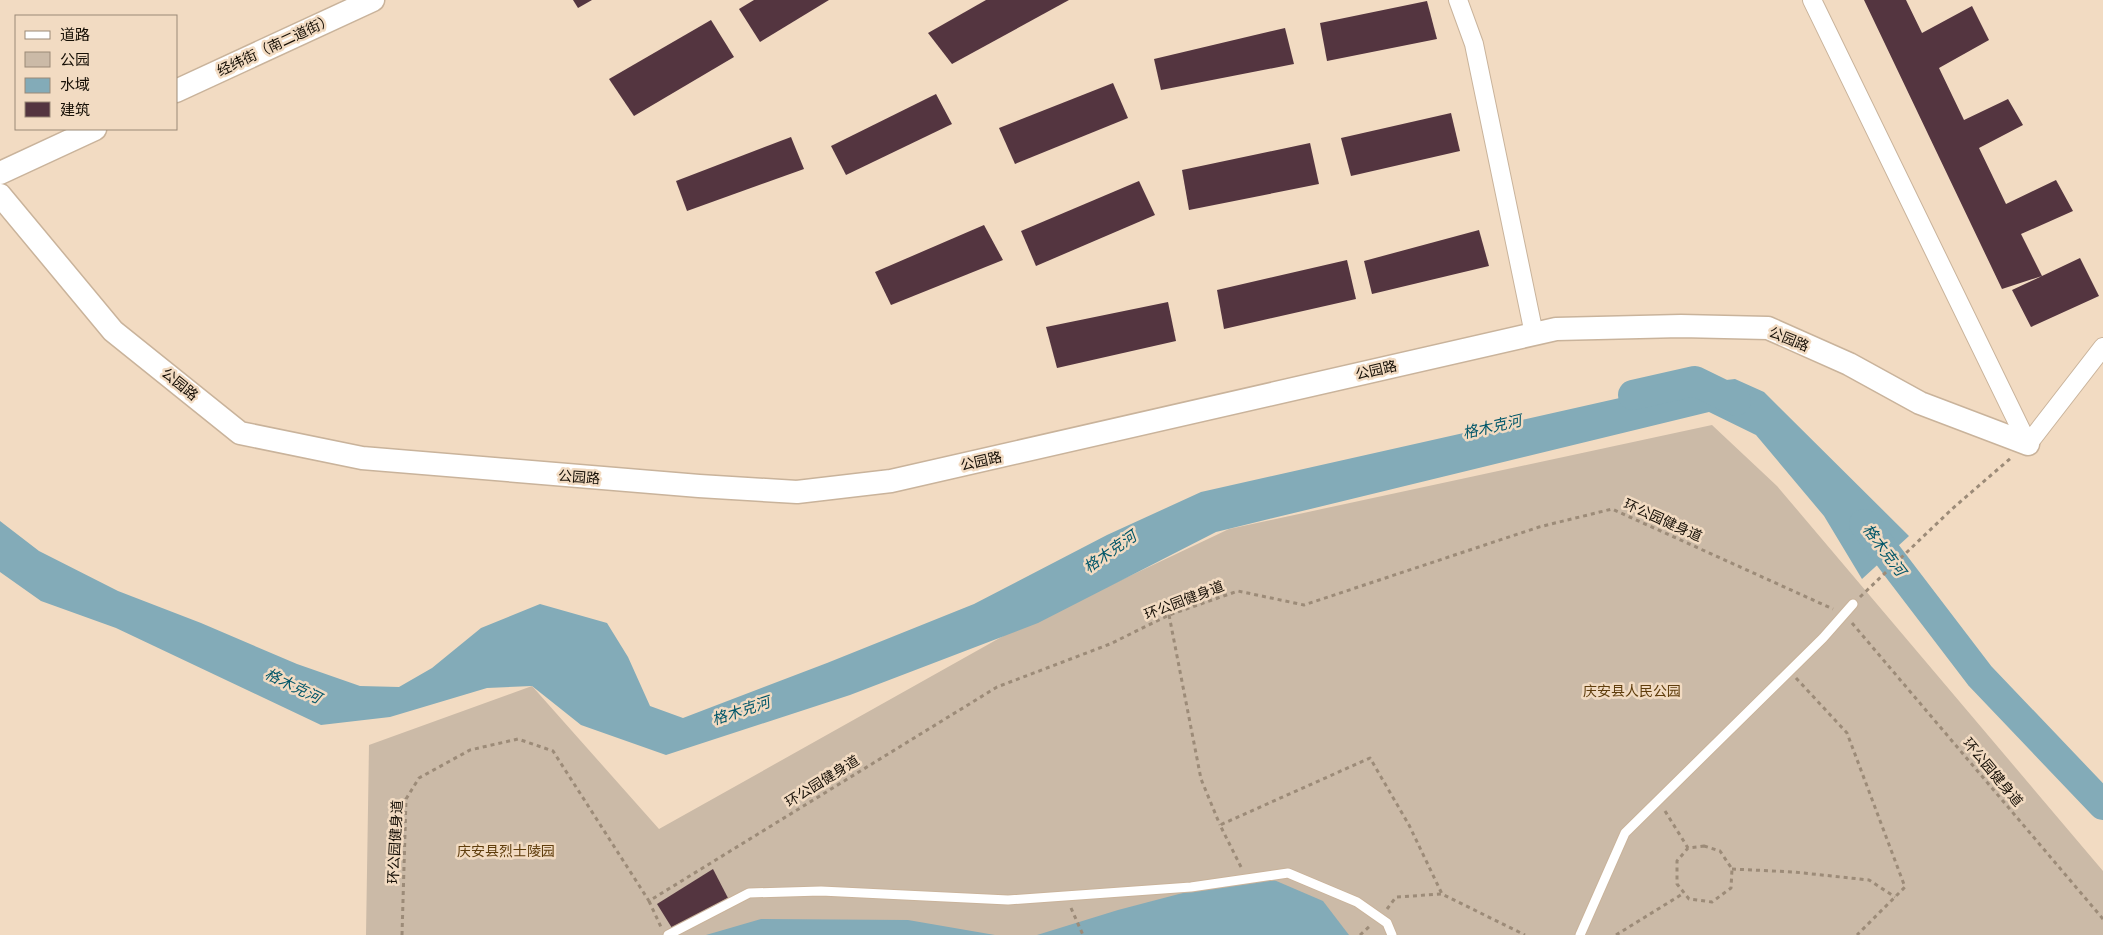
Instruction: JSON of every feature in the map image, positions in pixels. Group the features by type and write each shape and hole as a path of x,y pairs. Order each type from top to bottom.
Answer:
{"street":[{"name":"经纬街（南二道街）","path":"178,90 373,0"},
{"path":"1458,0 1474,44 1534,334"},
{"path":"1812,0 2028,444 2103,347"},
{"path":"0,172 93,130"},
{"name":"公园路","path":"0,195 113,331 240,433 362,458 490,470 797,492 891,481 1556,329 1681,326 1768,328 1849,364 1920,403 2028,444"}],"lane":[{"path":"1580,935 1625,833 1789,671 1853,604"},
{"path":"667,935 749,893 821,891 1008,900 1191,887 1288,874 1357,902 1387,923 1392,935"}],"path":[{"path":"1853,604 1952,509 2028,444"},
{"name":"环公园健身道","path":"402,935 406,799 419,778 470,750 518,739 553,751 649,901 997,687 1110,644 1169,615 1238,591 1304,605 1539,527 1612,509 1844,614 2103,919"},
{"path":"1169,615 1200,779 1247,879"},
{"path":"1789,671 1847,733 1905,887 1857,935"},
{"path":"1220,825 1370,758 1409,825 1442,894"},
{"path":"1658,800 1688,848"},
{"path":"1704,846 1720,851 1732,869 1731,888 1712,902 1689,898 1677,884 1677,861 1688,848 1704,846"},
{"path":"1732,869 1794,872 1869,880 1895,897"},
{"path":"1616,935 1684,893"},
{"path":"1380,918 1396,897 1442,894 1525,935"},
{"path":"1065,896 1083,935"},
{"path":"649,901 667,935"}],"green space":[{"name":"庆安县人民公园","path":"1712,425 1777,486 2103,871 2103,935 366,935 369,745 532,686 659,829 1005,635 1229,529"}],"water":[{"path":"1735,379 1764,392 1909,536 1862,579 1824,516 1756,435 1709,412 1216,532 1038,623 850,695 666,755 581,725 532,686 487,688 390,717 321,725 116,628 41,601 0,572 0,521 39,551 118,591 201,623 297,664 360,686 399,687 432,668 481,628 540,604 607,623 628,657 650,706 683,718 974,604 1107,535 1201,492 1673,386"},
{"path":"1274,880 1323,901 1349,935 1037,935 1118,910 1217,884"},
{"path":"761,919 908,920 995,935 706,935"}],"building":[{"path":"573,0 592,0 578,8"},
{"path":"754,0 829,0 760,42 739,9"},
{"path":"986,0 1069,0 952,64 928,33"},
{"path":"1864,0 1906,0 1922,33 1972,6 1989,40 1939,68 1964,120 2008,99 2023,125 1979,148 2006,204 2056,180 2073,211 2021,234 2042,276 2002,289"},
{"path":"1427,1 1437,39 1327,61 1320,23"},
{"path":"711,20 734,57 634,116 609,79"},
{"path":"1285,28 1294,64 1161,90 1154,59"},
{"path":"1113,83 1128,118 1015,164 999,128"},
{"path":"936,94 952,124 846,175 831,146"},
{"path":"1451,113 1460,151 1351,176 1341,138"},
{"path":"791,137 804,169 687,211 676,181"},
{"path":"1310,143 1319,184 1189,210 1182,170"},
{"path":"1139,181 1155,215 1036,266 1021,231"},
{"path":"984,225 1003,260 891,305 875,272"},
{"path":"1479,230 1489,266 1372,294 1364,261"},
{"path":"2080,258 2099,296 2031,327 2012,290"},
{"path":"1347,260 1356,299 1224,329 1217,290"},
{"path":"1168,302 1176,341 1057,368 1046,327"},
{"path":"713,869 728,898 672,928 657,904"}],"waterway":[{"name":"格木克河","path":"1633,395 1695,381 1736,401"},
{"name":"格木克河","path":"1864,524 1980,676 2103,805"}],"park label":[{"name":"庆安县烈士陵园","path":"506,851"}]}
